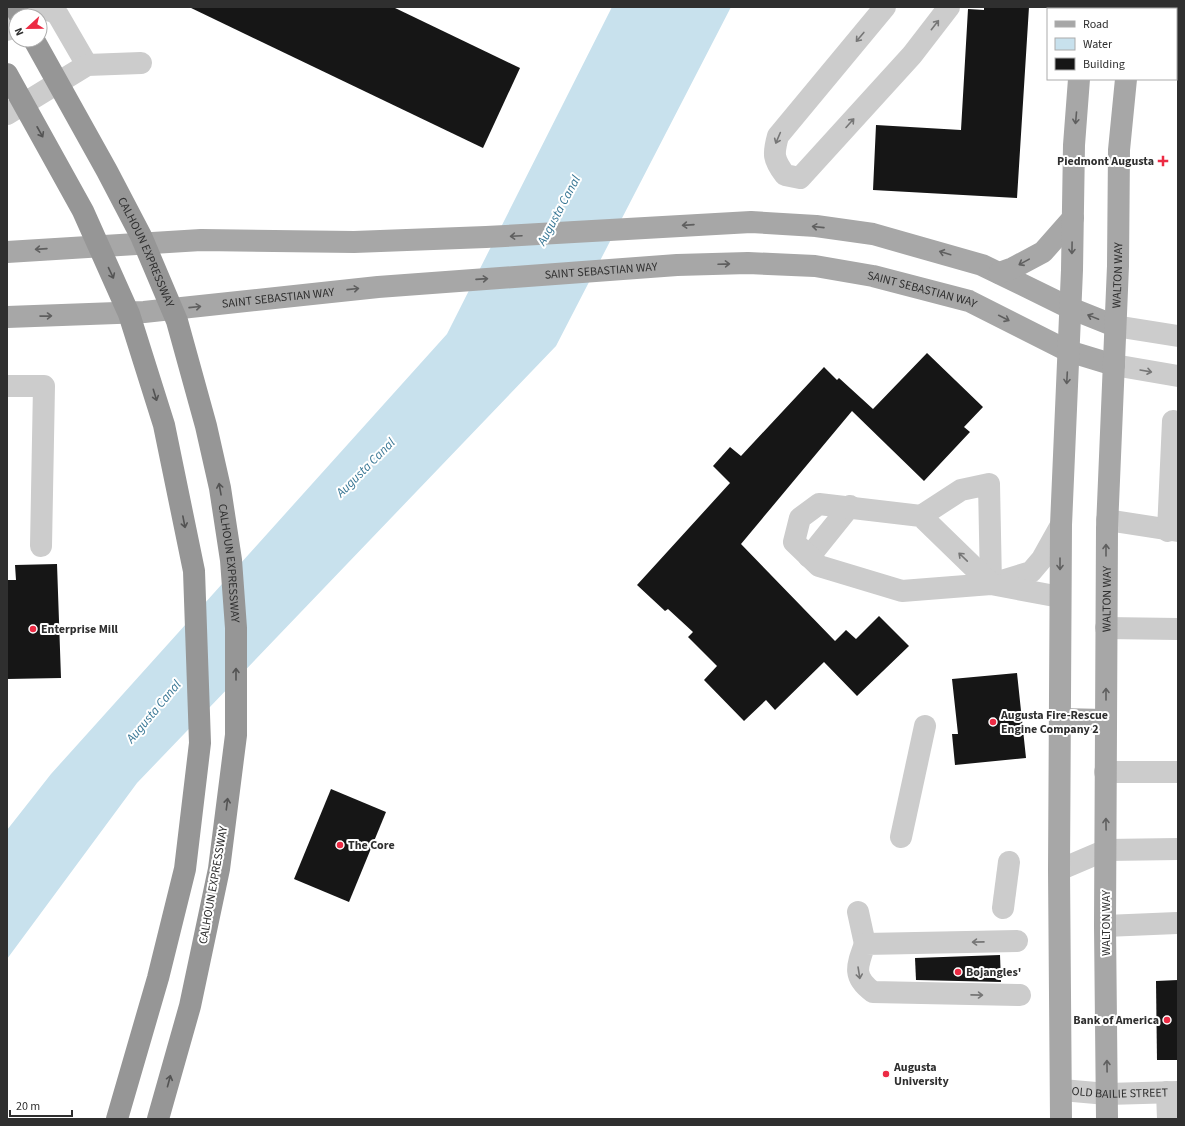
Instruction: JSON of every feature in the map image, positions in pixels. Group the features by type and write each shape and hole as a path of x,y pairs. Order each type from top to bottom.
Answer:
{"highway":[{"name":"CALHOUN EXPRESSWAY","path":"38,48 131,217 177,322 210,442 220,488 231,560 236,628 236,735 219,869 190,1006 158,1119"},
{"path":"7,74 83,211 129,314 164,425 194,571 200,743 185,869 158,978 117,1119"}],"main road":[{"path":"1062,1119 1059,870 1061,525 1070,308 1074,145 1079,80"},
{"name":"WALTON WAY","path":"1107,1119 1105,720 1107,520 1114,365 1119,150 1126,80"},
{"path":"990,269 1012,268 1043,252 1073,218"},
{"path":"7,252 201,240 354,242 751,222 816,226 873,234 990,269 1070,308 1115,326"},
{"name":"SAINT SEBASTIAN WAY","path":"7,316 87,315 144,312 378,286 677,265 748,263 815,266 873,276 969,301 1068,351 1114,365"},
{"path":"1060,719 1105,720"}],"street":[{"path":"885,7 778,136 774,151 776,163 785,175 800,178 912,55 949,7"},
{"path":"48,10 52,10 58,15 87,65"},
{"path":"7,114 87,65 141,64"},
{"path":"1115,326 1178,336"},
{"name":"SAINT SEBASTIAN WAY","path":"1114,365 1178,376"},
{"path":"7,386 44,386 42,546"},
{"path":"1107,520 1173,531 1173,421"},
{"path":"921,516 961,490 989,484 991,584"},
{"path":"1060,597 991,584 921,516 850,506 819,504 800,518 794,542 819,566 902,591 991,584 1031,572 1042,559 1061,525"},
{"path":"809,557 850,506"},
{"path":"1106,628 1178,629"},
{"path":"901,837 925,726"},
{"path":"1105,772 1178,772"},
{"path":"1059,870 1106,850 1178,849"},
{"path":"1002,908 1009,862"},
{"path":"858,912 864,944 857,971 862,984 873,992 1020,995"},
{"path":"1105,926 1177,923"},
{"path":"864,944 1017,941"},
{"name":"OLD BAILIE STREET","path":"1062,1090 1107,1094 1173,1092"},
{"path":"1168,1119 1173,1092"}],"water":[{"name":"Augusta Canal","path":"612,7 731,7 556,346 137,783 7,959 7,830 51,774 447,334"}],"building":[{"path":"189,7 393,7 520,68 483,148"},
{"path":"984,7 1029,7 1017,198 873,190 876,125 961,130 968,9 984,10"},
{"path":"927,353 983,407 964,427 970,432 924,481 852,411 741,544 835,641 846,630 856,639 879,616 909,646 857,696 824,662 775,710 766,700 744,721 704,680 717,666 688,637 693,632 668,609 665,611 637,585 730,483 713,466 730,447 741,456 824,367 837,380 839,378 873,409"},
{"name":"Enterprise Mill","path":"57,564 61,678 7,679 7,580 16,580 15,565"},
{"name":"Augusta Fire-Rescue Engine Company 2","path":"1017,673 1026,758 955,765 952,734 958,734 952,679"},
{"name":"The Core","path":"331,789 386,812 349,902 294,879"},
{"name":"Bojangles'","path":"1000,955 1001,982 916,980 915,958"},
{"name":"Bank of America","path":"1178,980 1178,1060 1157,1060 1156,981"}],"place":[{"name":"Piedmont Augusta","path":"1163,161"},
{"name":"Enterprise Mill","path":"33,629"},
{"name":"Augusta Fire-Rescue Engine Company 2","path":"993,722"},
{"name":"The Core","path":"340,845"},
{"name":"Bojangles'","path":"958,972"},
{"name":"Bank of America","path":"1167,1020"},
{"name":"Augusta University","path":"886,1074"}]}
